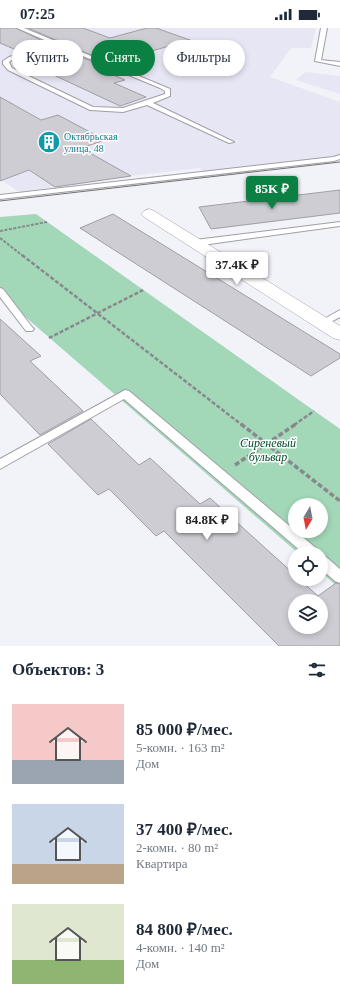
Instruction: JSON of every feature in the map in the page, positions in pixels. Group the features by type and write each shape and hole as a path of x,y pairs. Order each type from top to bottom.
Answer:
{"street":[{"path":"149,214 340,334"}],"lane":[{"path":"20,28 52,40"},
{"path":"324,28 318,61 340,64"},
{"path":"24,76 92,109 123,110 148,104 168,95 168,90 83,53"},
{"path":"12,58 6,61 6,64 12,70"},
{"path":"148,104 231,142"},
{"path":"0,197 334,159 340,157"},
{"path":"195,243 340,224"},
{"path":"0,291 29,329"},
{"path":"322,323 340,313"},
{"path":"0,465 125,394 304,546"},
{"path":"328,567 340,577"}],"path":[{"path":"0,231 46,222"},
{"path":"0,238 340,501"},
{"path":"49,338 143,290"},
{"path":"221,476 314,411"}],"shaded area":[{"path":"0,28 316,28 311,48 291,48 270,77 340,102 340,159 206,175 200,168 19,192 0,179"},
{"path":"305,72 340,76 340,94 296,80"}],"green space":[{"name":"Сиреневый бульвар","path":"36,214 340,429 340,589 328,578 328,546 290,546 0,295 0,217"}],"building":[{"path":"0,28 16,28 41,40 12,40 12,48 0,43"},
{"path":"28,28 83,28 110,38 147,28 156,28 190,40 163,40 163,48 155,50 155,40 91,40 91,55 83,51 83,40 56,40"},
{"path":"83,58 91,61 91,76 116,76 125,80 114,83 146,97 120,106 56,76 83,76"},
{"name":"Октябрьская улица, 48","path":"0,97 41,120 58,115 105,140 81,148 131,176 55,187 29,170 0,181"},
{"path":"340,190 340,213 211,229 199,207"},
{"path":"113,214 340,354 340,358 311,376 80,228"},
{"path":"0,319 41,356 30,361 83,411 40,435 0,394"},
{"path":"91,419 139,465 150,458 200,504 210,498 288,569 288,586 307,586 316,594 288,594 288,634 328,634 328,594 321,594 336,583 340,584 340,646 279,646 164,531 156,536 109,489 98,495 48,444"}],"tram line":[{"path":"0,201 340,162"}],"place":[{"name":"Октябрьская улица, 48","path":"49,142"}]}
